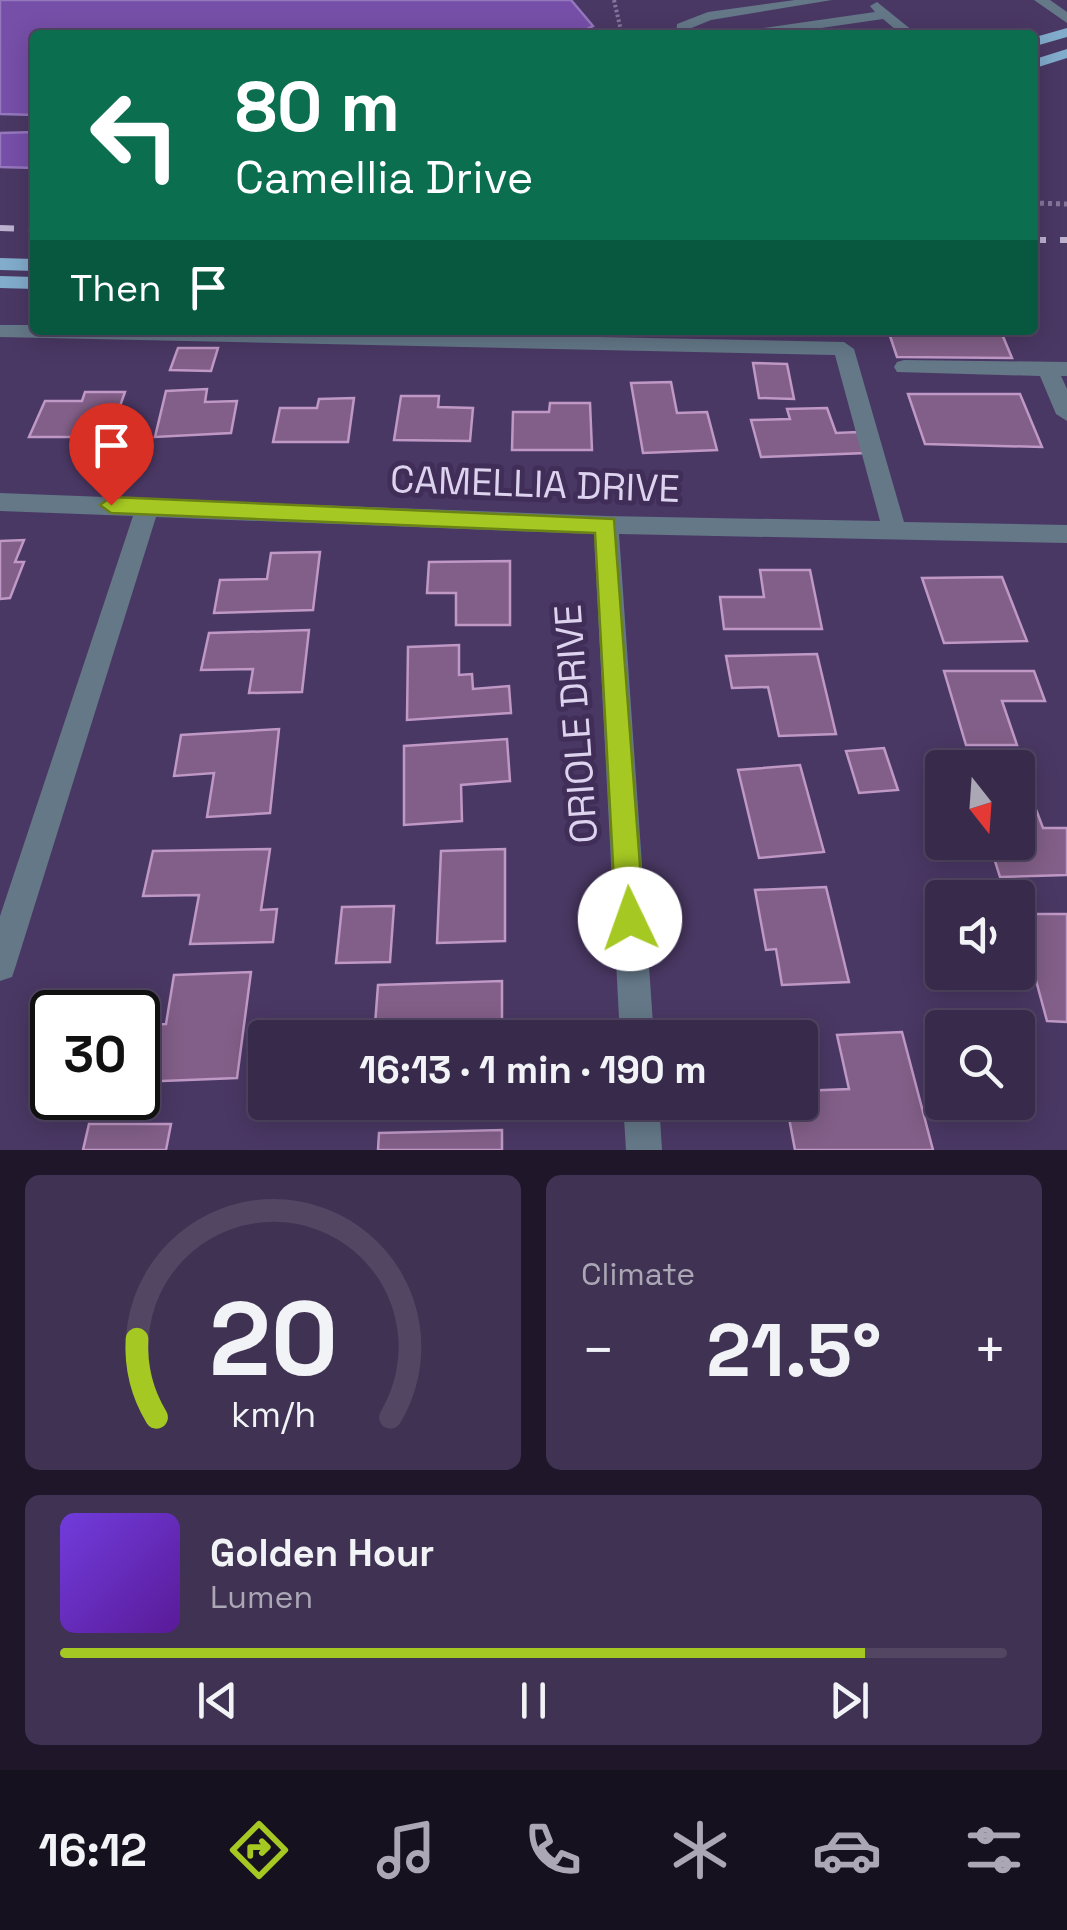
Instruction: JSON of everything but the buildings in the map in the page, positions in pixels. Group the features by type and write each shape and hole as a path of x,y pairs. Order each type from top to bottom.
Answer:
{"main road":[{"path":"1038,40 1067,32"},
{"path":"1038,63 1067,53"},
{"path":"0,264 30,265"},
{"path":"0,282 30,283"}],"street":[{"path":"682,30 692,20 708,16 825,0"},
{"path":"870,0 905,30"},
{"path":"1041,0 1067,19"},
{"path":"777,30 887,14"},
{"path":"0,331 30,332"},
{"path":"188,335 844,349 894,530"},
{"path":"904,366 1058,369 1067,414"},
{"name":"CAMELLIA DRIVE","path":"0,502 606,525 1067,534"},
{"path":"0,965 148,506"},
{"name":"ORIOLE DRIVE","path":"606,525 636,1020"},
{"path":"642,1120 644,1150"}],"path":[{"path":"614,0 621,30"},
{"path":"1038,204 1067,204"}],"shaded area":[{"path":"0,0 571,0 593,26 585,30 30,30 30,115 0,114"},
{"path":"30,132 30,168 0,167 0,133"}],"railway":[{"path":"0,228 30,229"},
{"path":"1038,240 1067,240"}],"route":[{"path":"111,505 606,525 630,919"}]}
